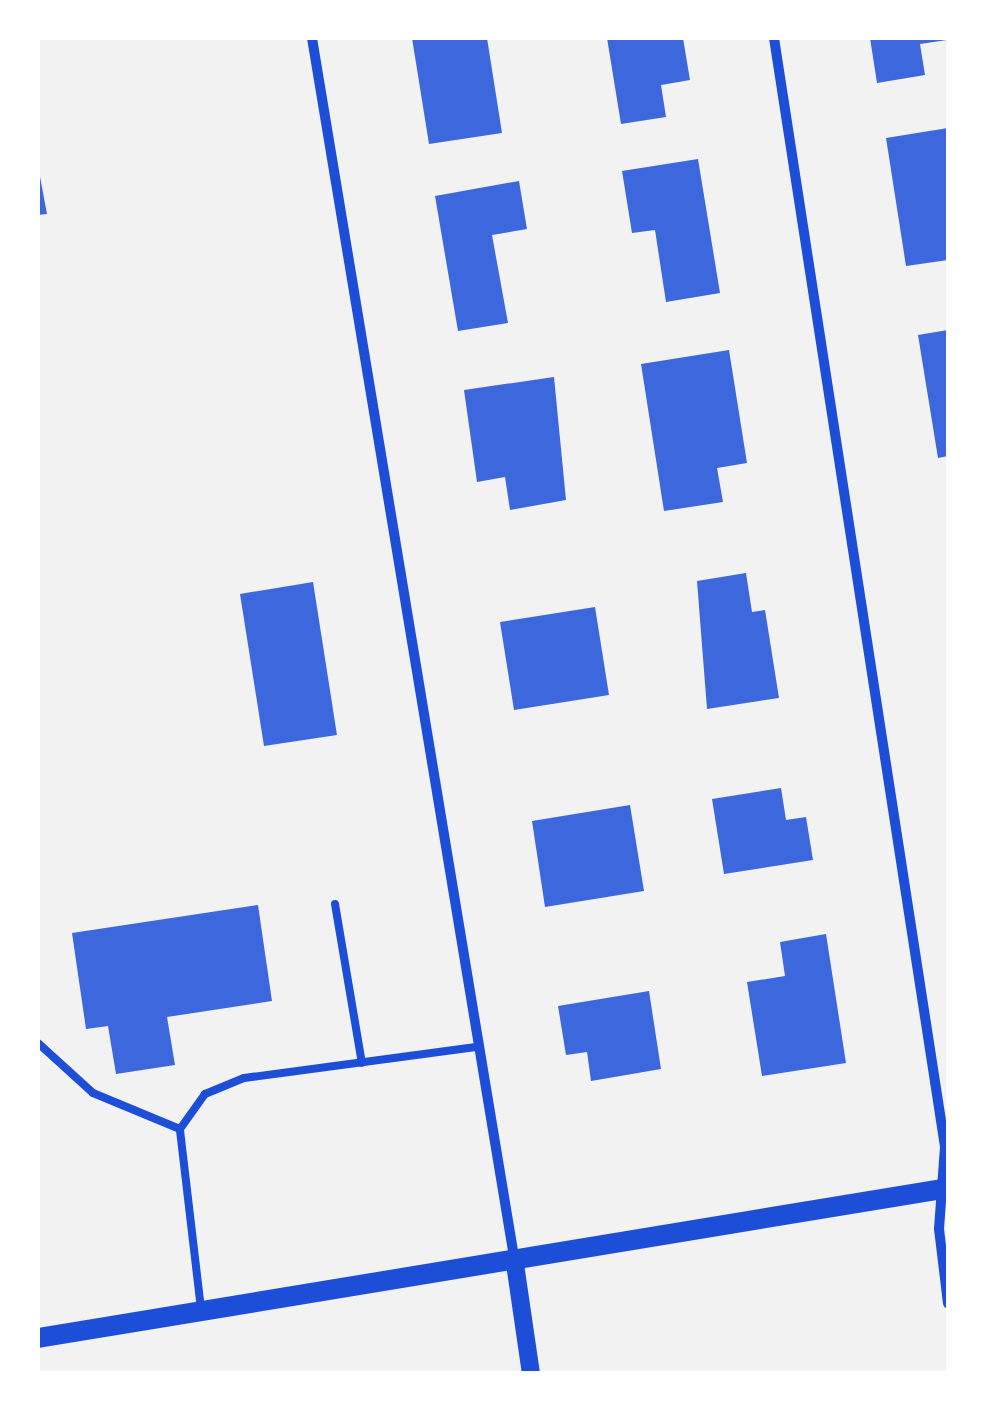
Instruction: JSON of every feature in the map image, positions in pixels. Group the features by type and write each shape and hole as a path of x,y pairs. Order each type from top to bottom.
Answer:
{"main road":[{"path":"38,1338 515,1264 946,1189"}],"street":[{"path":"312,38 531,1374"},
{"path":"774,38 946,1189 948,1303"}],"lane":[{"path":"335,904 362,1062"},
{"path":"38,1043 93,1093 180,1128"},
{"path":"201,1311 180,1128 205,1094 244,1078 476,1048"}],"building":[{"path":"412,38 487,38 502,133 429,144"},
{"path":"607,38 683,38 690,80 661,85 666,117 621,124"},
{"path":"870,38 947,40 920,44 925,75 877,83"},
{"path":"948,128 948,260 906,266 886,138"},
{"path":"698,159 720,293 666,302 655,230 632,233 622,171"},
{"path":"38,166 47,214 38,215"},
{"path":"519,181 527,229 492,235 508,323 458,331 435,196"},
{"path":"948,330 948,456 938,458 918,335"},
{"path":"729,350 747,463 717,468 723,502 664,511 641,364"},
{"path":"554,377 566,500 510,510 505,477 477,482 464,390"},
{"path":"746,573 752,612 765,610 779,698 707,709 697,581"},
{"path":"313,582 337,735 264,746 240,594"},
{"path":"595,607 609,695 514,710 500,622"},
{"path":"781,788 786,820 806,817 813,860 724,874 712,799"},
{"path":"630,805 644,891 545,907 532,821"},
{"path":"258,905 272,1001 167,1017 175,1065 116,1074 108,1026 86,1029 72,933"},
{"path":"826,934 846,1063 762,1076 747,982 785,976 780,942"},
{"path":"649,991 661,1069 591,1081 587,1052 566,1055 558,1006"}]}
